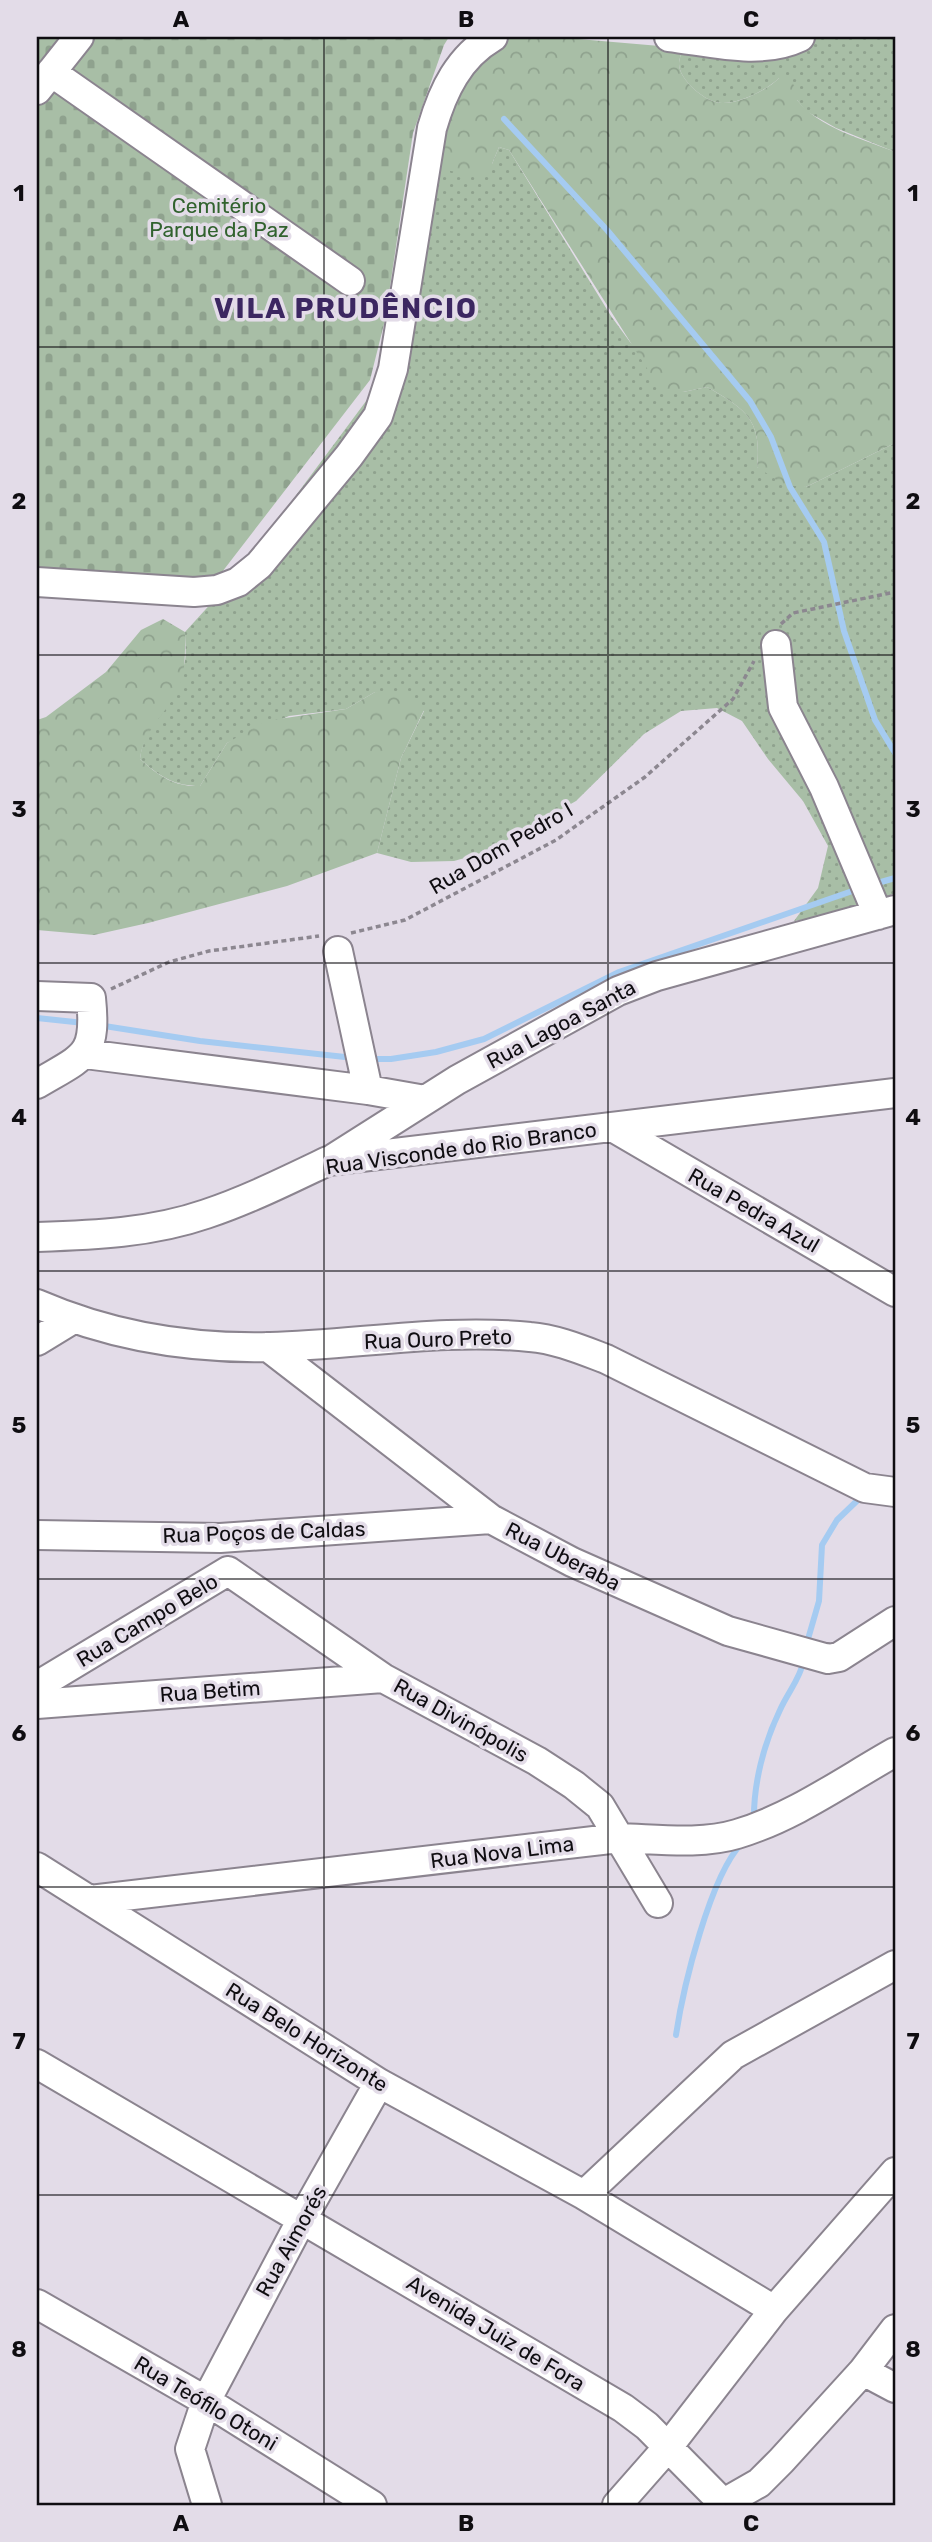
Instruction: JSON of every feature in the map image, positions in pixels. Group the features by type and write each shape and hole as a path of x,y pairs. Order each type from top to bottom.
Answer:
{"street":[{"path":"79,37 44,81 350,281"},
{"path":"37,582 194,592 217,590 238,582 279,542 378,415 393,369 432,128 440,98 458,68 477,46 493,37"},
{"path":"669,37 755,47 783,45 800,37"},
{"path":"769,644 783,707 887,912"},
{"name":"Rua Lagoa Santa","path":"328,1161 425,1100 618,990 657,975 887,912"},
{"path":"334,940 368,1090"},
{"path":"37,996 91,998 92,1035 85,1054 37,1084"},
{"path":"85,1054 368,1090 425,1100"},
{"name":"Rua Visconde do Rio Branco","path":"37,1237 102,1235 204,1215 261,1193 328,1161 895,1093"},
{"name":"Rua Pedra Azul","path":"614,1128 895,1292"},
{"name":"Rua Ouro Preto","path":"37,1304 73,1320 147,1339 268,1347 474,1335 531,1337 567,1345 606,1359 865,1488 895,1492"},
{"path":"37,1341 73,1320"},
{"name":"Rua Uberaba","path":"268,1347 491,1519 646,1597 728,1631 811,1656 839,1657 895,1621"},
{"path":"865,1488 895,1472"},
{"name":"Rua Poços de Caldas","path":"37,1535 220,1538 491,1519"},
{"name":"Rua Campo Belo","path":"37,1686 228,1571 220,1538"},
{"name":"Rua Divinópolis","path":"228,1571 383,1678 537,1761 574,1785 600,1806 658,1903"},
{"name":"Rua Betim","path":"37,1704 383,1678"},
{"name":"Rua Nova Lima","path":"90,1900 619,1838 690,1839 735,1835 777,1819 895,1752"},
{"name":"Rua Belo Horizonte","path":"37,1867 379,2083 584,2195 774,2310"},
{"path":"584,2195 623,2155 733,2055 895,1965"},
{"name":"Avenida Juiz de Fora","path":"37,2064 623,2408 668,2446 725,2504 759,2483 863,2371 895,2329"},
{"name":"Rua Aimorés","path":"207,2505 190,2449 206,2401 379,2083"},
{"path":"617,2505 668,2446 774,2310 895,2172"},
{"name":"Rua Teófilo Otoni","path":"37,2304 206,2401 372,2505"},
{"path":"863,2371 895,2388"}],"path":[{"name":"Rua Dom Pedro I","path":"91,998 169,962 209,951 334,940 385,928 405,920 556,840 645,777 733,699 793,613 895,592"}],"green space":[{"name":"Cemitério Parque da Paz","path":"37,37 449,37 413,133 385,320 370,380 219,576 188,582 37,570"},
{"path":"498,37 555,37 683,48 680,70 689,84 709,100 723,103 738,101 761,91 779,78 790,79 798,92 797,100 817,118 842,132 895,152 895,443 806,487 784,485 757,467 758,451 754,427 732,402 707,387 683,392 660,389 509,150 499,147 492,164 481,177 446,170 435,159 466,68"},
{"path":"815,37 895,37 895,152 836,128 806,111 779,78 753,95 723,103 709,100 695,90 680,70 683,48 789,49"},
{"path":"499,147 509,150 611,316 630,342 683,392 707,387 732,402 748,418 757,438 757,467 806,487 895,443 895,893 855,911 794,921 818,888 828,846 803,801 768,759 742,721 717,708 681,711 644,734 576,801 486,852 454,861 411,862 377,853 401,758 424,711 375,692 346,709 289,716 227,743 200,786 167,779 140,759 147,735 184,665 185,632 236,576 378,385 435,159 492,164"},
{"path":"163,619 185,632 183,671 177,692 146,740 140,759 160,775 182,785 200,786 227,743 265,721 346,709 375,692 409,694 424,710 401,758 377,853 287,886 148,923 94,935 37,930 37,720 46,717 106,672 141,630"}],"waterway":[{"path":"504,119 607,230 750,401 771,437 790,487 824,542 844,631 875,720 895,753"},
{"path":"874,884 895,878"},
{"path":"368,1059 391,1059 436,1052 484,1039 619,972 861,888"},
{"path":"37,1018 84,1023"},
{"path":"98,1025 200,1041 354,1058"},
{"path":"806,1646 819,1601 822,1545 837,1520 862,1496"},
{"path":"754,1822 755,1793 764,1750 804,1660"},
{"path":"676,2035 692,1962 709,1906 719,1880 742,1843"}],"district":[{"name":"VILA PRUDÊNCIO","path":"346,308"}]}
